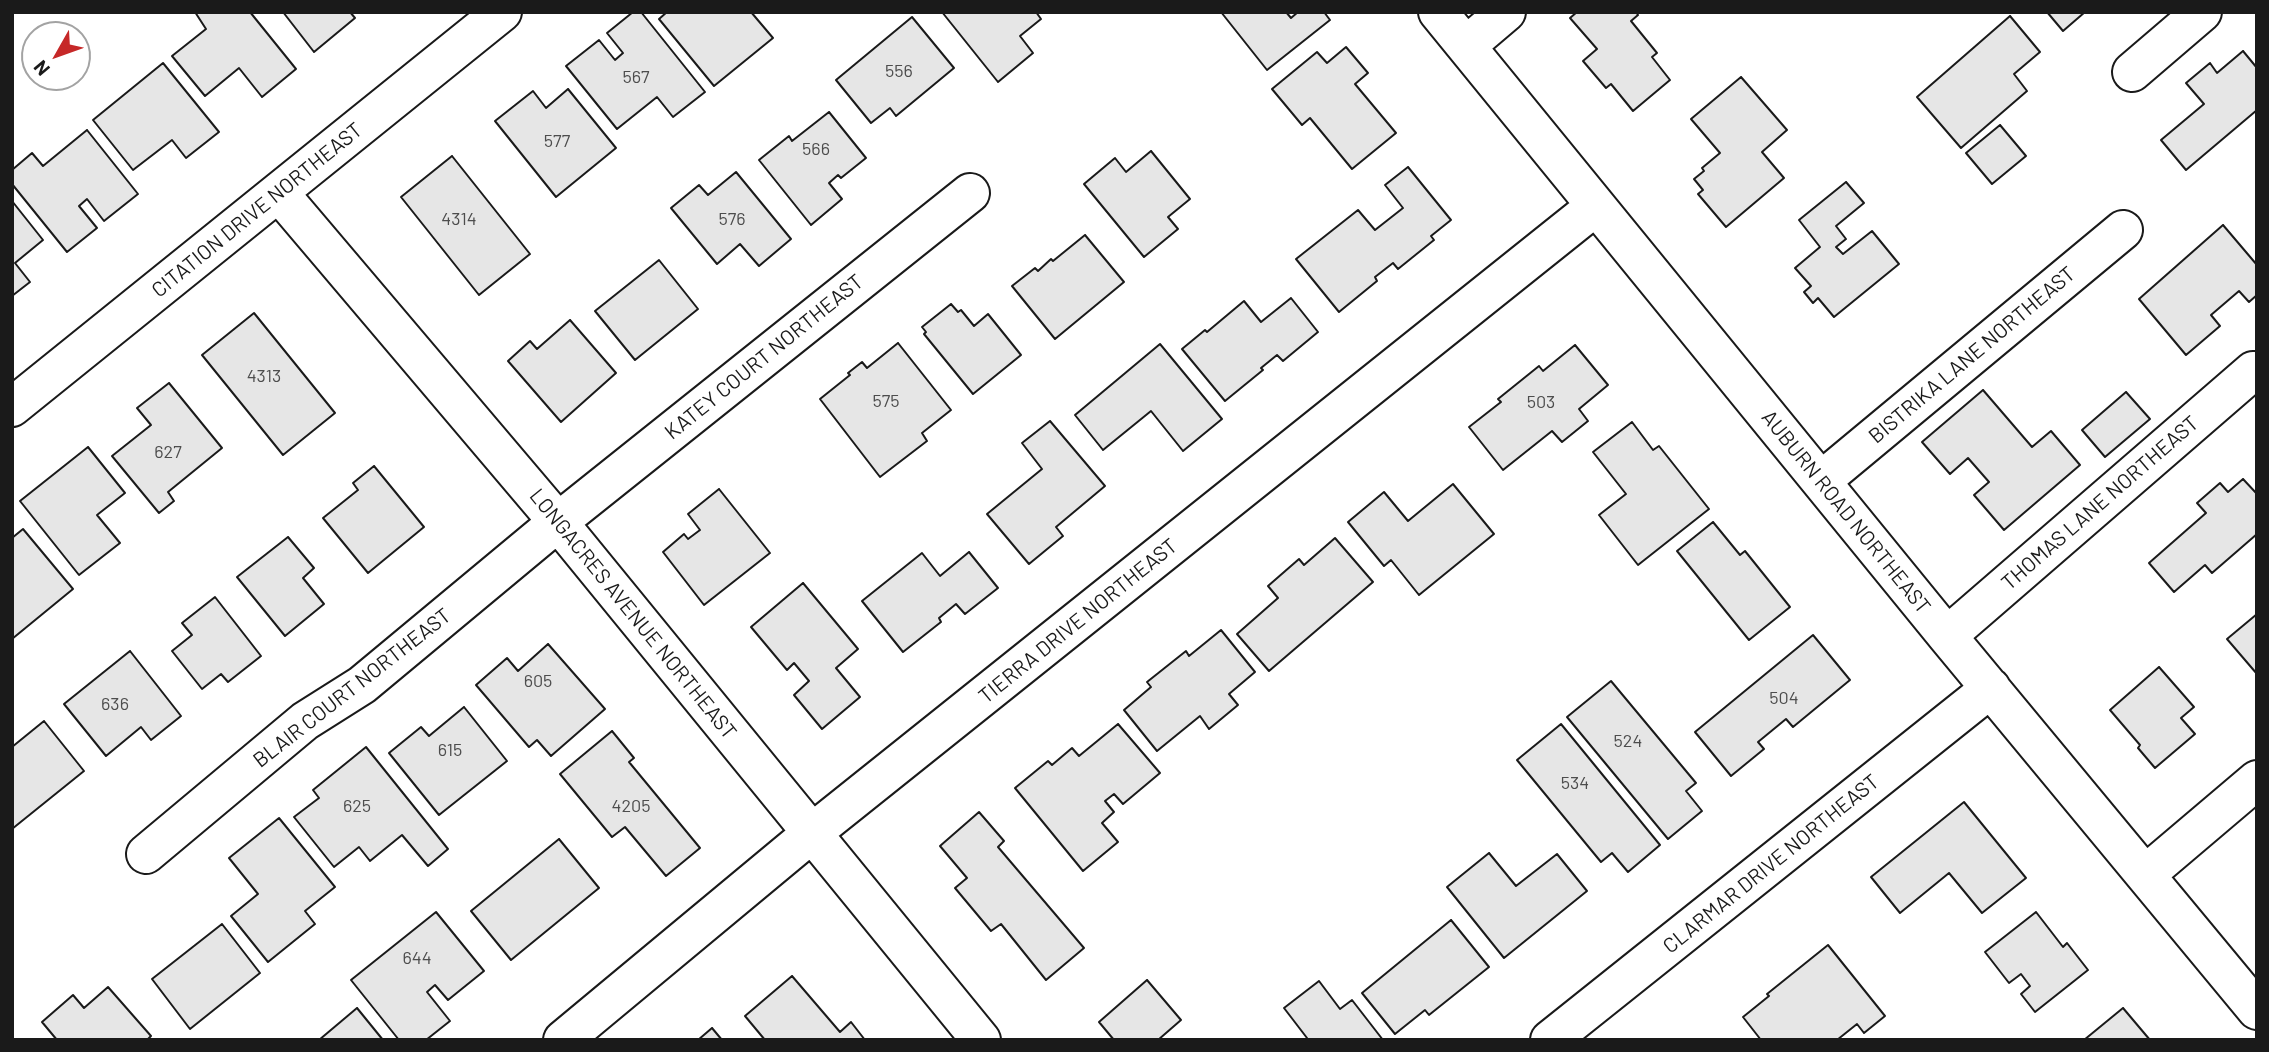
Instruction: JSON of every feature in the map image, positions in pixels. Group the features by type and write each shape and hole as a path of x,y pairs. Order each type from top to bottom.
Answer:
{"street":[{"name":"CITATION DRIVE NORTHEAST","path":"12,407 502,12"},
{"name":"AUBURN ROAD NORTHEAST","path":"1438,12 1947,636 2257,1010"},
{"path":"1466,46 1506,12"},
{"path":"2132,72 2202,12"},
{"name":"LONGACRES AVENUE NORTHEAST","path":"279,193 558,522 981,1040"},
{"name":"KATEY COURT NORTHEAST","path":"558,522 970,193"},
{"name":"TIERRA DRIVE NORTHEAST","path":"562,1040 812,834 1596,206"},
{"name":"BISTRIKA LANE NORTHEAST","path":"1821,481 2123,230"},
{"name":"THOMAS LANE NORTHEAST","path":"1947,636 2253,371"},
{"name":"BLAIR COURT NORTHEAST","path":"146,854 305,721 362,685 558,522"},
{"name":"CLARMAR DRIVE NORTHEAST","path":"1550,1040 1991,688"},
{"path":"2145,875 2257,780"}],"building":[{"path":"195,12 250,12 296,69 262,97 239,68 205,96 172,56 206,29"},
{"path":"283,12 350,12 355,18 314,52"},
{"path":"633,12 641,12 705,92 673,117 657,97 617,129 566,66 599,40 615,60 623,53 607,33"},
{"path":"667,12 751,12 773,38 714,86 659,19"},
{"path":"942,12 1036,12 1041,19 1020,36 1033,53 998,82"},
{"path":"1221,12 1286,12 1291,18 1298,12 1324,12 1330,20 1267,70"},
{"path":"1577,12 1636,12 1638,15 1631,21 1657,53 1652,57 1670,80 1633,111 1611,84 1606,88 1583,61 1597,49 1570,18"},
{"path":"2047,12 2085,12 2063,31"},
{"path":"2010,16 2040,52 2014,74 2027,91 1961,148 1917,97"},
{"path":"912,17 954,68 896,116 890,108 871,123 836,80"},
{"path":"1346,47 1368,73 1355,84 1396,133 1352,169 1310,118 1302,125 1272,89 1317,52 1327,63"},
{"path":"2243,51 2257,68 2257,110 2186,170 2161,140 2204,104 2186,83 2210,63 2217,73"},
{"path":"163,63 219,132 186,158 172,140 133,170 93,120"},
{"path":"1741,77 1787,130 1762,152 1784,178 1726,227 1698,194 1703,190 1694,179 1704,171 1702,168 1720,153 1691,119"},
{"path":"568,89 616,148 556,197 495,121 533,91 546,108"},
{"path":"829,112 866,158 841,178 838,175 829,183 842,199 811,225 759,160 789,136 792,141"},
{"path":"2000,125 2026,156 1992,184 1966,153"},
{"path":"87,130 138,194 104,221 87,199 79,206 97,228 67,252 12,184 12,170 32,153 43,166"},
{"path":"1151,151 1190,199 1168,217 1178,229 1144,257 1084,184 1115,158 1126,172"},
{"path":"452,156 530,254 479,295 401,197"},
{"path":"1408,167 1451,220 1431,236 1434,240 1398,269 1393,263 1375,277 1377,281 1339,312 1296,259 1358,210 1375,230 1403,208 1385,185"},
{"path":"736,172 791,239 759,266 740,244 717,264 671,208 699,185 708,195"},
{"path":"1846,182 1864,203 1836,226 1846,239 1836,247 1843,254 1872,231 1899,264 1834,317 1818,298 1813,303 1804,292 1811,286 1795,268 1820,247 1799,220"},
{"path":"12,201 43,240 15,263 30,282 12,296"},
{"path":"2223,225 2257,265 2257,295 2249,302 2239,291 2211,315 2220,326 2186,355 2139,299"},
{"path":"1085,235 1124,282 1055,339 1012,286 1035,268 1038,271 1051,259 1053,261"},
{"path":"659,260 698,309 635,360 595,311"},
{"path":"1291,298 1318,332 1283,361 1277,355 1225,401 1182,349 1244,301 1261,322"},
{"path":"951,304 958,312 961,310 974,326 988,314 1021,355 973,394 924,334 926,332 922,327"},
{"path":"254,313 335,413 283,455 202,355"},
{"path":"570,320 616,373 561,422 508,361 530,341 537,349"},
{"path":"898,343 951,410 922,433 927,441 880,477 820,399 862,362 867,368"},
{"path":"1160,344 1222,419 1183,451 1151,411 1103,450 1075,415"},
{"path":"1575,345 1608,385 1579,409 1588,421 1562,442 1552,431 1503,470 1469,427 1501,402 1498,399 1539,366 1543,371"},
{"path":"169,383 222,448 168,492 174,501 159,513 112,456 151,425 137,408"},
{"path":"1983,390 2032,447 2051,431 2080,465 2004,530 1974,495 1989,482 1968,458 1950,474 1922,442"},
{"path":"2126,392 2150,419 2105,457 2082,430"},
{"path":"1050,421 1105,486 1056,527 1063,536 1029,564 987,514 1042,469 1022,443"},
{"path":"1632,422 1653,450 1659,446 1709,509 1638,565 1599,515 1626,494 1593,452"},
{"path":"88,447 125,493 97,515 120,543 79,575 20,501"},
{"path":"374,466 424,527 368,573 323,518 358,490 353,483"},
{"path":"2243,479 2257,494 2257,534 2212,573 2205,565 2174,592 2149,563 2206,513 2197,503 2220,483 2228,492"},
{"path":"1453,484 1494,534 1419,595 1391,560 1384,566 1348,522 1384,492 1408,521"},
{"path":"719,489 770,553 704,605 663,552 684,534 688,539 700,530 688,514"},
{"path":"1713,522 1740,555 1745,551 1790,607 1749,640 1677,551"},
{"path":"23,529 73,589 12,639 12,538"},
{"path":"288,537 314,568 303,578 324,604 285,636 237,577"},
{"path":"1335,538 1373,582 1269,671 1237,634 1278,598 1268,586 1299,559 1304,565"},
{"path":"969,552 998,588 965,614 956,604 939,618 941,622 903,652 862,601 922,553 940,576"},
{"path":"803,583 858,649 836,668 860,697 822,729 794,695 809,681 794,663 787,670 751,627"},
{"path":"215,597 261,656 228,682 221,674 202,689 172,651 192,635 182,623"},
{"path":"2257,614 2257,674 2227,639"},
{"path":"1221,630 1255,672 1229,694 1238,705 1209,729 1200,716 1157,751 1124,710 1151,687 1147,682 1186,651 1189,656"},
{"path":"1813,635 1850,680 1793,727 1786,719 1758,742 1764,749 1731,776 1695,732"},
{"path":"548,644 605,709 551,756 537,740 529,747 476,685 507,658 518,671"},
{"path":"130,651 181,716 151,740 141,727 106,756 64,704"},
{"path":"2159,667 2194,707 2181,718 2195,734 2155,768 2138,748 2140,745 2110,710"},
{"path":"1611,681 1696,783 1686,791 1702,811 1668,839 1567,717"},
{"path":"464,707 507,761 439,815 389,753 421,727 429,736"},
{"path":"44,721 84,771 12,829 12,747"},
{"path":"1118,724 1160,773 1123,804 1114,794 1105,801 1114,812 1102,823 1118,842 1083,871 1015,788 1048,761 1052,765 1072,748 1079,756"},
{"path":"1561,724 1660,845 1628,872 1612,853 1601,862 1517,760"},
{"path":"612,731 634,758 629,762 700,848 666,876 625,827 612,837 560,774"},
{"path":"366,747 448,849 428,866 402,835 370,861 359,847 334,867 294,817 319,798 313,790"},
{"path":"1964,802 2026,878 1982,913 1949,873 1900,913 1871,877"},
{"path":"979,812 1004,841 998,847 1084,948 1046,980 1001,924 991,931 955,888 967,878 940,846"},
{"path":"279,818 335,887 305,911 315,924 268,962 231,916 258,894 229,858"},
{"path":"559,839 599,888 511,960 471,911"},
{"path":"1489,853 1516,886 1557,854 1587,891 1504,958 1447,887"},
{"path":"436,912 484,971 448,1000 435,985 427,992 450,1021 426,1040 399,1040 351,980"},
{"path":"2036,912 2063,947 2067,943 2088,970 2035,1012 2021,994 2030,986 2021,974 2009,983 1985,952"},
{"path":"1451,920 1489,967 1429,1015 1425,1010 1395,1034 1362,993"},
{"path":"222,924 260,973 190,1029 152,979"},
{"path":"1828,945 1885,1016 1864,1033 1857,1024 1837,1040 1761,1040 1743,1017"},
{"path":"792,976 840,1032 851,1022 865,1040 765,1040 745,1016"},
{"path":"1147,980 1181,1020 1158,1040 1114,1040 1099,1022"},
{"path":"1319,981 1340,1009 1352,1000 1383,1040 1304,1040 1307,1038 1284,1008"},
{"path":"108,987 151,1036 147,1040 57,1040 42,1022 73,995 84,1008"},
{"path":"357,1008 383,1040 319,1040"},
{"path":"2123,1008 2150,1040 2084,1040"},
{"path":"712,1028 722,1040 698,1040"}]}
